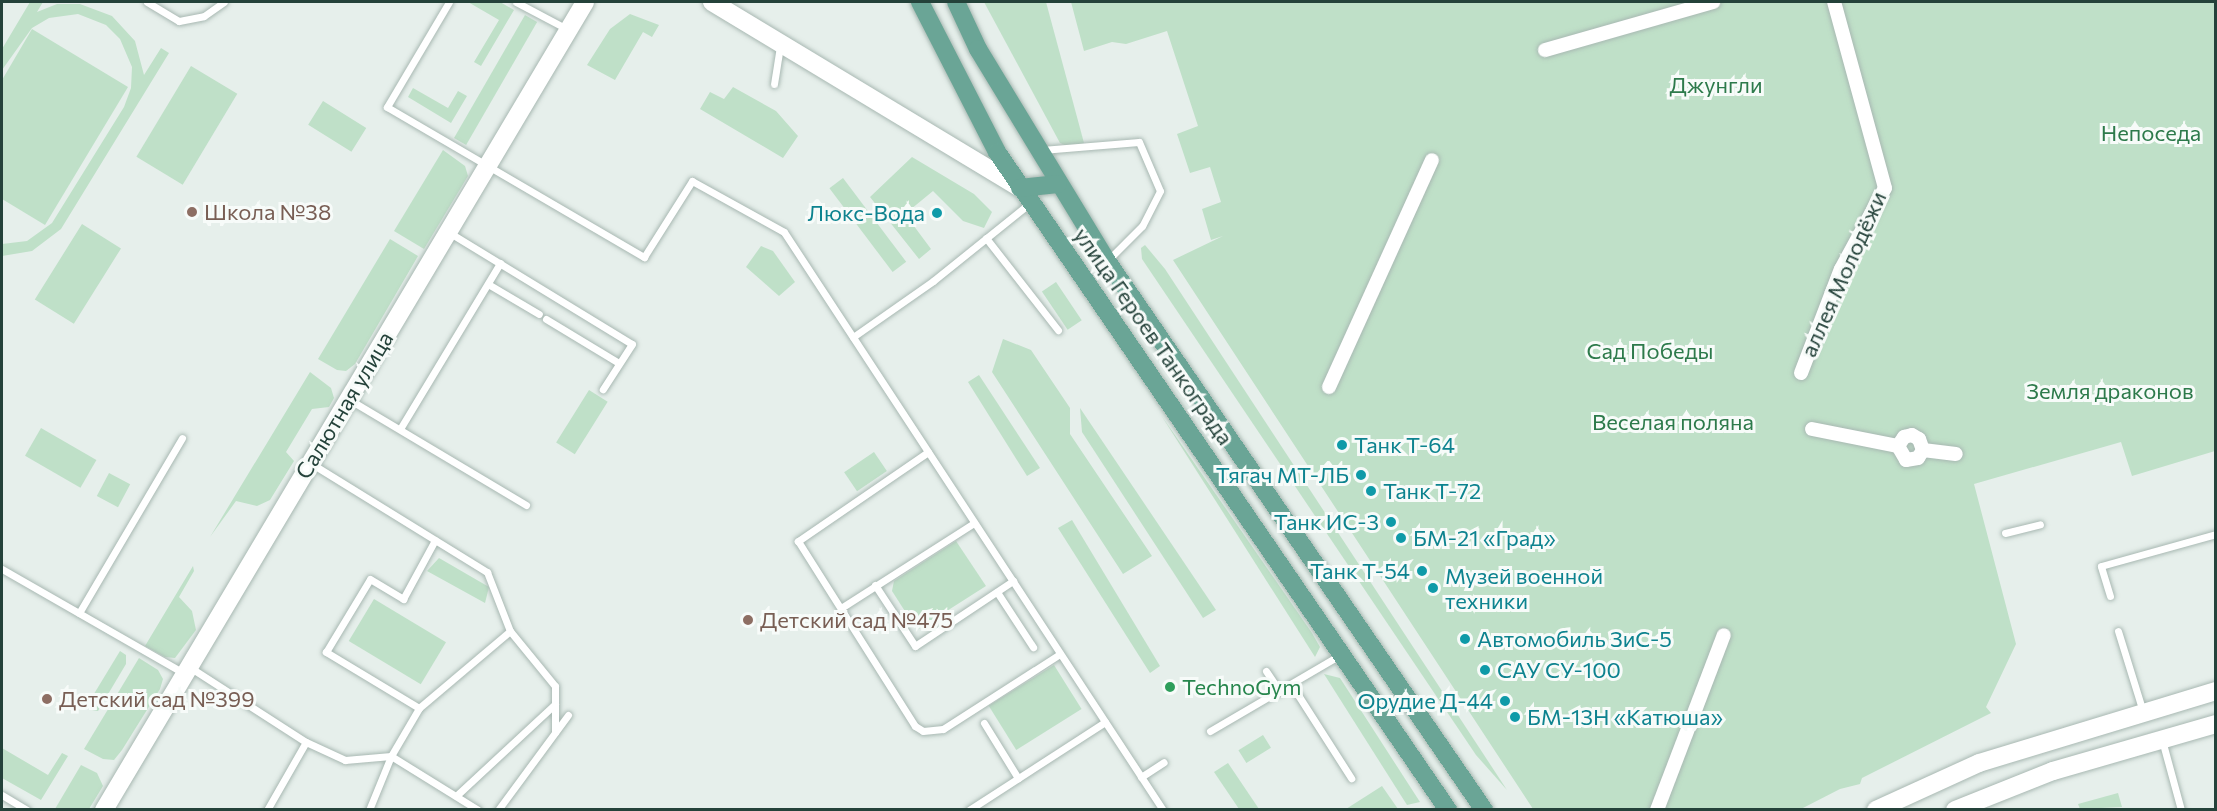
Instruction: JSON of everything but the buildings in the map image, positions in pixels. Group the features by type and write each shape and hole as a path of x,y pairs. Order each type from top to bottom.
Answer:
{"main road":[{"name":"Салютная улица","path":"104,810 585,2"},
{"name":"улица Героев Танкограда","path":"712,2 1026,195 1343,653 1448,810"},
{"path":"920,2 950,66 1026,195 1058,184"},
{"name":"улица Героев Танкограда","path":"956,2 978,50 1107,261 1484,810"},
{"path":"1876,810 1978,763 2216,691"},
{"path":"1955,810 2053,771 2216,724"}],"street":[{"path":"1545,50 1713,2"},
{"name":"аллея Молодёжи","path":"1801,373 1841,269 1885,188 1834,2"},
{"path":"1329,387 1432,160"},
{"path":"1812,429 1898,446 1904,437 1912,435 1919,439 1923,450 1956,454"},
{"path":"1656,810 1724,634"}],"lane":[{"path":"147,2 179,21 204,16 224,2"},
{"path":"449,2 387,107 644,257 692,181 784,231 1163,810"},
{"path":"516,2 568,30"},
{"path":"774,84 780,42"},
{"path":"1038,150 1139,142 1160,191 1142,226 1107,261"},
{"path":"853,337 986,238 1026,195"},
{"path":"448,231 632,344 603,389"},
{"path":"986,238 1058,330"},
{"path":"400,429 500,263"},
{"path":"488,284 539,314"},
{"path":"546,319 620,363"},
{"path":"348,399 526,505"},
{"path":"79,613 182,438"},
{"path":"928,452 798,541 915,726 923,731 952,724 1060,654"},
{"path":"310,463 487,572 510,632 555,686 555,733"},
{"path":"841,608 974,523"},
{"path":"2005,533 2040,524"},
{"path":"2109,596 2101,566 2216,534"},
{"path":"419,708 326,652 370,579 403,599 435,540"},
{"path":"2,569 187,670 306,742 345,760 391,756 478,810"},
{"path":"876,585 915,646 1013,581"},
{"path":"997,592 1033,647"},
{"path":"2118,631 2143,712"},
{"path":"369,810 391,756 419,708 510,632"},
{"path":"1210,731 1343,653"},
{"path":"1266,671 1280,692"},
{"path":"1292,684 1351,778"},
{"path":"456,796 555,704"},
{"path":"498,810 568,716"},
{"path":"984,723 1018,778"},
{"path":"969,810 1105,723"},
{"path":"2162,740 2181,810"},
{"path":"267,810 306,742"},
{"path":"1141,777 1164,762"},
{"path":"2,795 27,810"}],"green space":[{"path":"30,2 43,2 37,12 57,4 80,4 112,16 135,41 144,75 161,48 169,53 61,229 32,251 2,256 2,244 27,241 52,223 124,107 131,88 132,67 120,39 106,25 78,14 49,18 32,28 2,70 2,49"},
{"path":"468,2 500,2 514,10 481,66 474,62 499,20"},
{"path":"984,2 1046,2 1084,143 1074,149 1060,143"},
{"name":"Сад Победы","path":"1071,2 2215,2 2215,451 2132,476 2121,442 1974,484 2016,644 1986,707 1991,713 1862,778 1860,784 1840,789 1801,809 1533,809 1173,260 1223,236 1211,240 1202,209 1221,202 1210,167 1190,173 1177,134 1198,126 1167,31 1126,44 1112,42 1084,51"},
{"path":"630,14 659,25 652,37 643,32 615,80 587,65 610,29"},
{"path":"525,15 537,22 466,145 454,138"},
{"path":"32,29 128,87 45,225 2,199 2,80"},
{"path":"191,66 237,94 183,185 136,157"},
{"path":"733,87 776,111 798,136 783,158 700,109 710,92 724,99"},
{"path":"413,88 448,108 458,91 467,96 451,123 408,97"},
{"path":"323,101 366,128 351,152 308,125"},
{"path":"443,150 465,166 468,176 424,249 394,231"},
{"path":"912,157 974,194 992,212 984,228 963,221 933,191 905,214 931,249 919,259 870,197"},
{"path":"843,178 906,262 893,272 829,188"},
{"path":"82,224 121,248 74,324 35,299"},
{"path":"390,239 418,256 355,364 346,371 337,370 318,359"},
{"path":"1145,245 1165,269 1507,790 1476,755 1142,259 1141,248"},
{"path":"761,246 773,251 795,282 779,296 746,267"},
{"path":"1056,282 1082,320 1068,330 1042,292"},
{"path":"1003,339 1031,350 1070,408 1070,434 1152,556 1123,574 992,372"},
{"path":"310,372 331,388 334,398 329,407 312,409 286,452 294,461 270,500 257,506 236,501 210,537"},
{"path":"979,375 1040,468 1027,476 968,382"},
{"path":"589,390 608,402 575,454 556,443"},
{"path":"1080,408 1216,610 1203,618 1082,432"},
{"path":"1161,415 1312,633 1320,647 1315,657"},
{"path":"41,428 96,460 80,488 25,456"},
{"path":"874,452 887,471 857,491 844,472"},
{"path":"109,473 130,484 118,507 97,496"},
{"path":"1072,520 1160,666 1150,673 1058,528"},
{"path":"956,541 986,586 917,630 892,591 894,581"},
{"path":"439,558 489,587 485,603 427,571"},
{"path":"193,566 194,571 179,597 192,611 196,630 175,658 165,657 145,646"},
{"path":"374,599 446,642 421,684 349,641"},
{"path":"120,651 126,655 126,664 98,711 86,707"},
{"path":"139,658 158,670 163,679 160,689 114,760 103,759 84,749"},
{"path":"1054,665 1082,709 1016,750 989,706"},
{"path":"1324,674 1340,678 1420,802 1407,805"},
{"path":"1263,735 1271,748 1246,763 1238,750"},
{"path":"2,748 48,775 62,753 68,756 41,800 2,778"},
{"path":"1228,763 1259,809 1239,809 1214,772"},
{"path":"81,765 97,773 103,786 89,809 55,809"},
{"path":"1382,786 1398,809 1346,809"},
{"path":"2118,793 2122,807 2080,809 2078,804"}],"place":[{"name":"Школа №38","path":"192,212"},
{"name":"Люкс-Вода","path":"937,213"},
{"name":"Танк Т-64","path":"1342,445"},
{"name":"Тягач МТ-ЛБ","path":"1361,475"},
{"name":"Танк Т-72","path":"1371,491"},
{"name":"Танк ИС-3","path":"1391,522"},
{"name":"БМ-21 «Град»","path":"1401,538"},
{"name":"Танк Т-54","path":"1422,571"},
{"name":"Музей военной техники","path":"1433,588"},
{"name":"Детский сад №475","path":"748,620"},
{"name":"Автомобиль ЗиС-5","path":"1465,639"},
{"name":"САУ СУ-100","path":"1485,670"},
{"name":"TechnoGym","path":"1170,687"},
{"name":"Детский сад №399","path":"47,699"},
{"name":"Орудие Д-44","path":"1505,701"},
{"name":"БМ-13Н «Катюша»","path":"1515,717"}],"park label":[{"name":"Джунгли","path":"1716,85"},
{"name":"Непоседа","path":"2151,133"},
{"name":"Земля драконов","path":"2110,391"},
{"name":"Веселая поляна","path":"1673,422"}]}
